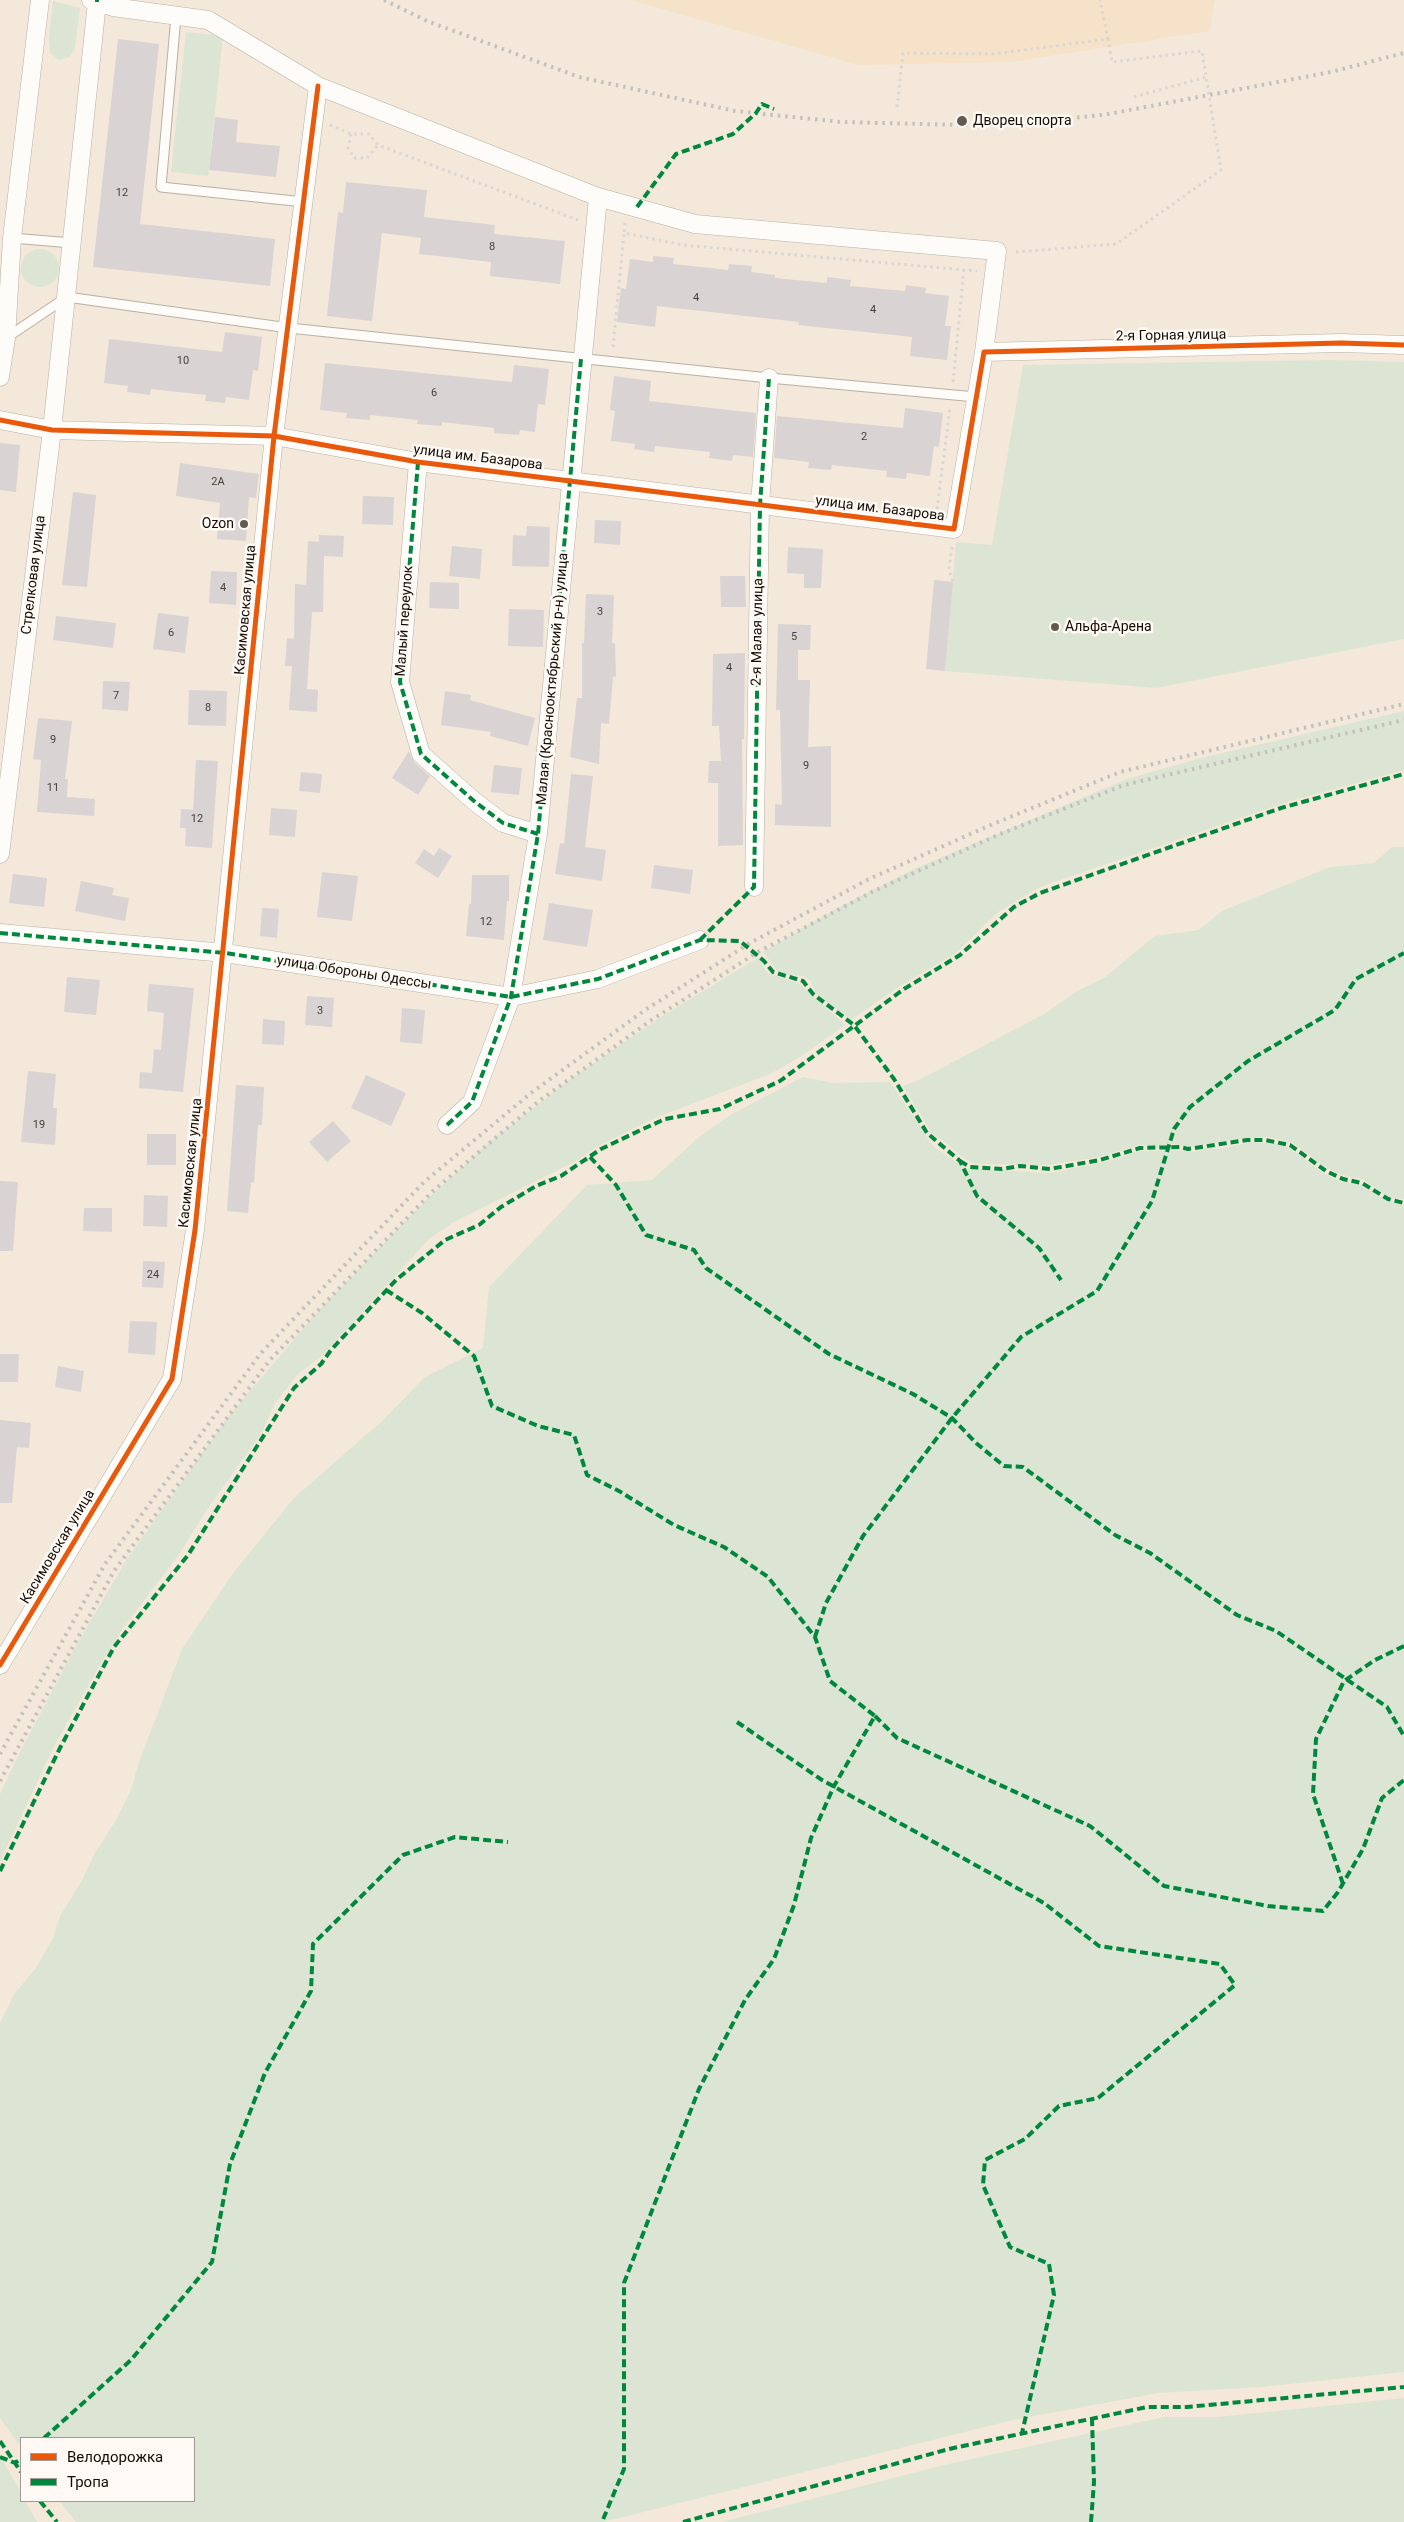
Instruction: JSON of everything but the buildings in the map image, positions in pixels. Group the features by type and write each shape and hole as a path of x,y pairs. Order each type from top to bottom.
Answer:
{"street":[{"path":"0,377 6,338 4,286 12,238 40,0"},
{"path":"94,1 113,7 208,20 318,86 598,196 695,224 997,251 984,352 954,529"},
{"name":"Стрелковая улица","path":"0,854 67,297 94,1"},
{"name":"Касимовская улица","path":"0,1665 172,1380 195,1230 225,953 274,436 318,86"},
{"name":"Малая (Краснооктябрьский р-н) улица","path":"447,1125 472,1102 510,997 538,834 581,359 598,196"},
{"name":"2-я Горная улица","path":"984,352 1341,343 1404,345"},
{"name":"2-я Малая улица","path":"754,887 760,505 769,378"},
{"name":"улица им. Базарова","path":"0,420 52,430 274,436 418,462 954,529"},
{"name":"Малый переулок","path":"418,462 400,682 421,754 474,801 503,823 538,834"},
{"name":"улица Обороны Одессы","path":"0,933 225,953 510,997 598,979 700,940"}],"lane":[{"path":"176,16 161,188 304,202"},
{"path":"12,238 72,243"},
{"path":"6,338 67,297 289,328 769,378 976,397"}],"path":[{"path":"1025,253 1116,244 1222,170 1202,50 1112,62 1100,0"},
{"path":"898,107 903,52 993,54 1108,39"},
{"path":"1134,97 1206,77"},
{"path":"314,119 351,134 369,134 378,145 595,226"},
{"path":"351,134 348,148 354,158 367,158 378,145"},
{"path":"612,362 624,234"},
{"path":"934,527 951,395 963,270"},
{"path":"953,582 949,569 954,529"}],"shaded area":[{"path":"631,0 1215,0 1209,31 1011,62 859,65"}],"green space":[{"path":"53,1 80,8 75,48 70,57 59,60 50,53 49,38"},
{"path":"186,32 223,36 208,176 171,172"},
{"path":"40,249 53,255 59,268 53,281 40,287 27,281 21,268 27,255"},
{"path":"1329,360 1404,362 1404,639 1156,688 945,671 956,542 992,545 1023,365"},
{"path":"1404,711 1404,770 1287,802 1040,887 998,912 956,953 897,988 851,1020 815,993 811,981 803,976 788,975 777,970 763,952 832,911 914,869 1127,779 1201,758"},
{"path":"1392,847 1404,847 1404,1199 1390,1198 1362,1179 1349,1177 1326,1168 1293,1143 1268,1137 1247,1138 1189,1147 1172,1144 1162,1147 1141,1145 1099,1157 1048,1165 976,1164 963,1158 944,1141 933,1135 903,1086 919,1080 1044,1014 1079,990 1104,978 1155,936 1199,930 1222,911 1330,867 1374,863"},
{"path":"759,957 766,972 800,984 845,1025 800,1057 770,1074 655,1118 600,1145 576,1161 452,1223 429,1239 324,1354 297,1375 274,1405 261,1434 208,1508 180,1553 124,1627 100,1665 53,1748 0,1862 0,1794 19,1754 77,1644 127,1559 227,1418 320,1309 425,1201 491,1141 572,1078 664,1015"},
{"path":"803,1077 833,1083 890,1082 934,1147 966,1168 1049,1173 1104,1162 1139,1151 1173,1150 1194,1152 1205,1148 1221,1149 1250,1142 1284,1144 1325,1174 1340,1181 1362,1185 1385,1200 1404,1206 1404,2372 1261,2387 1158,2393 1013,2420 603,2522 76,2522 60,2502 195,2502 195,2437 20,2437 20,2446 0,2418 0,2023 15,1993 36,1968 53,1938 60,1916 81,1882 96,1851 116,1820 131,1790 139,1762 182,1649 233,1573 294,1498 382,1421 425,1377 483,1348 489,1287 587,1185 652,1180 699,1137 732,1114"},
{"path":"1404,2398 1404,2522 722,2522 944,2465 1164,2417 1217,2417"},
{"path":"0,2456 20,2490 20,2502 26,2502 37,2522 0,2522"}],"railway":[{"path":"384,0 427,21 579,77 735,111 841,122 962,125 1021,123 1103,115 1331,72 1404,53"},
{"path":"0,1754 105,1564 261,1353 424,1182 531,1093 645,1010 750,943 869,879 993,824 1120,772 1404,704"},
{"path":"0,1781 114,1571 269,1361 433,1191 539,1101 650,1021 758,952 874,891 1000,834 1124,785 1404,720"}],"marked path":[{"path":"637,207 676,154 733,134 756,113 762,104 774,109"},
{"path":"447,1125 472,1102 511,997 538,834 581,359"},
{"path":"700,940 754,887 760,505 769,378"},
{"path":"418,462 400,682 421,754 474,801 503,823 538,834"},
{"path":"0,1871 60,1748 114,1647 188,1555 294,1388 321,1364 331,1350 396,1280 445,1240 479,1225 501,1207 536,1186 561,1176 601,1149 643,1129 665,1119 720,1109 780,1081 904,989 960,955 1014,907 1040,893 1281,808 1404,774"},
{"path":"0,933 225,953 511,997 598,979 700,940 740,941 764,961 773,972 803,981 813,994 854,1025 894,1079 927,1133 960,1161 977,1196 1039,1248 1061,1280"},
{"path":"815,1637 826,1603 863,1536 952,1418 1021,1337 1097,1291 1152,1201 1174,1129 1190,1107 1248,1061 1335,1010 1356,979 1404,953"},
{"path":"960,1161 970,1167 1002,1169 1020,1166 1050,1169 1100,1160 1140,1148 1180,1147 1188,1149 1247,1140 1265,1140 1290,1145 1326,1171 1343,1179 1362,1183 1388,1199 1404,1203"},
{"path":"590,1157 616,1185 646,1235 694,1250 706,1268 829,1354 913,1394 952,1418 976,1443 1004,1466 1023,1467 1115,1535 1150,1553 1237,1615 1276,1631 1387,1707 1404,1736"},
{"path":"386,1290 422,1313 474,1356 492,1406 538,1426 574,1435 587,1475 619,1491 674,1525 724,1547 768,1577 815,1637 830,1681 875,1716 834,1786 811,1838 794,1905 774,1959 745,2000 699,2089 624,2283 624,2469 602,2522"},
{"path":"1343,1884 1313,1794 1316,1739 1344,1681 1375,1660 1404,1646"},
{"path":"875,1716 897,1738 1090,1826 1164,1886 1268,1906 1323,1911 1338,1892 1363,1849 1382,1798 1404,1780"},
{"path":"737,1722 822,1780 1044,1903 1099,1946 1220,1964 1235,1985 1098,2098 1059,2106 1025,2139 985,2160 983,2185 1010,2247 1049,2264 1054,2295 1022,2433"},
{"path":"45,2437 131,2360 212,2262 230,2164 265,2073 311,1991 313,1944 403,1855 455,1837 508,1842"},
{"path":"683,2522 949,2449 1147,2407 1187,2407 1404,2387"},
{"path":"1091,2522 1094,2482 1092,2419"},
{"path":"0,2441 20,2471"},
{"path":"0,2457 15,2463 20,2460"},
{"path":"41,2502 57,2522"}],"cycle path":[{"path":"0,1665 172,1379 195,1230 274,436 318,86"},
{"path":"0,420 52,430 274,436 418,462 954,529 984,352 1341,343 1404,345"}],"place":[{"name":"Дворец спорта","path":"962,121"},
{"name":"Ozon","path":"244,524"},
{"name":"Альфа-Арена","path":"1055,627"}]}
